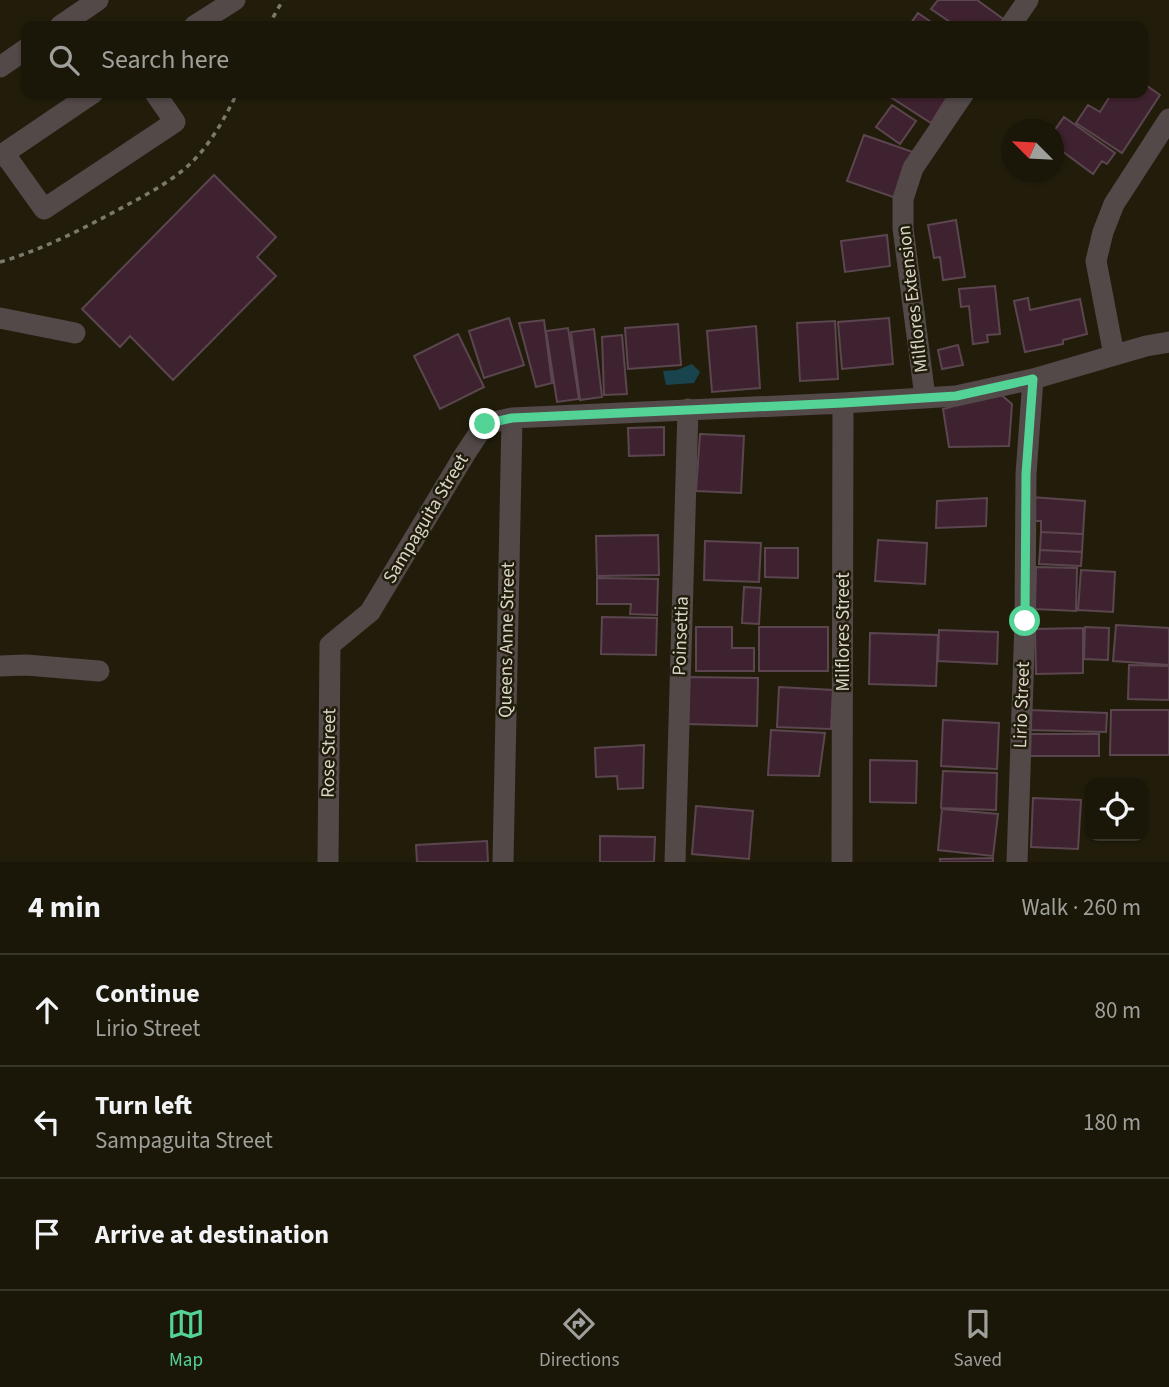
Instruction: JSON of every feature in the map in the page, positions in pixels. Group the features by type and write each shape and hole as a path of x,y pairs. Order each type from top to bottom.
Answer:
{"street":[{"path":"67,21 97,0"},
{"path":"202,21 235,0"},
{"path":"1013,21 1028,0"},
{"path":"0,67 21,52"},
{"path":"86,98 2,155 44,209 175,122 158,98"},
{"name":"Milflores Extension","path":"925,397 902,228 903,199 913,168 961,98"},
{"path":"1114,355 1096,261 1114,204 1169,119"},
{"path":"0,318 75,333"},
{"name":"Sampaguita Street","path":"330,645 370,612 485,424 512,418 956,396 1033,379 1146,346 1169,342"},
{"name":"Lirio Street","path":"1017,862 1025,621 1026,474 1033,379"},
{"name":"Milflores Street","path":"842,862 843,403"},
{"name":"Poinsettia","path":"675,862 688,409"},
{"name":"Queens Anne Street","path":"503,862 512,418"},
{"name":"Rose Street","path":"328,862 330,645"},
{"path":"0,666 26,664 99,671"}],"path":[{"path":"271,21 282,0"},
{"path":"0,262 43,247 151,192 189,165 210,141 234,98"}],"water":[{"path":"692,364 700,372 694,383 666,385 663,371 677,370"}],"building":[{"path":"938,0 977,0 1006,21 949,21 931,9"},
{"path":"918,13 930,21 912,21"},
{"path":"1148,87 1160,95 1122,153 1076,123 1088,105 1100,112 1109,98 1148,98"},
{"path":"892,98 947,98 931,123"},
{"path":"892,105 916,121 900,144 876,127"},
{"path":"1064,117 1115,153 1107,164 1102,161 1093,174 1064,152"},
{"path":"864,135 913,152 896,198 847,181"},
{"path":"214,175 276,237 257,257 276,276 173,380 130,336 120,347 82,309"},
{"path":"956,220 965,277 943,280 940,257 934,258 928,225"},
{"path":"887,235 890,266 845,272 841,241"},
{"path":"995,286 1000,334 987,335 988,342 973,344 969,306 961,307 959,289"},
{"path":"1028,298 1030,310 1080,299 1087,334 1063,340 1063,344 1025,352 1014,301"},
{"path":"509,318 524,365 484,378 469,331"},
{"path":"889,318 893,364 842,369 838,322"},
{"path":"544,320 552,383 536,387 519,323"},
{"path":"835,321 838,379 800,381 797,323"},
{"path":"678,324 681,365 628,369 625,328"},
{"path":"756,326 760,388 712,392 707,331"},
{"path":"568,328 579,399 557,402 546,331"},
{"path":"594,329 602,397 580,400 571,332"},
{"path":"458,334 484,387 440,409 414,356"},
{"path":"622,335 627,394 604,395 602,337"},
{"path":"958,345 963,365 942,369 938,350"},
{"path":"1000,394 1012,404 1009,446 949,447 943,409"},
{"path":"664,427 664,455 629,456 628,428"},
{"path":"700,434 744,436 741,493 696,491"},
{"path":"1031,497 1085,501 1083,534 1041,532 1041,521 1029,521"},
{"path":"987,498 986,526 936,528 937,501"},
{"path":"1041,532 1083,534 1082,552 1040,550"},
{"path":"658,535 659,575 597,576 596,536"},
{"path":"878,540 927,543 925,584 875,581"},
{"path":"705,541 761,543 759,582 704,580"},
{"path":"765,548 798,548 798,578 765,577"},
{"path":"1040,550 1082,552 1081,566 1039,564"},
{"path":"1036,567 1077,568 1076,611 1035,609"},
{"path":"1081,570 1115,572 1113,612 1078,610"},
{"path":"597,578 658,579 657,615 630,614 631,604 597,604"},
{"path":"744,587 761,588 759,624 742,623"},
{"path":"602,617 657,618 656,655 601,654"},
{"path":"1116,625 1169,628 1169,665 1113,661"},
{"path":"696,627 732,627 732,648 754,648 754,671 696,671"},
{"path":"759,627 828,627 828,671 759,671"},
{"path":"1085,627 1109,628 1108,660 1084,659"},
{"path":"1083,628 1083,673 1036,674 1035,629"},
{"path":"939,630 998,632 997,664 938,661"},
{"path":"870,633 938,635 936,686 869,684"},
{"path":"1129,665 1169,666 1169,700 1128,699"},
{"path":"688,677 758,678 757,726 687,724"},
{"path":"779,687 833,690 831,729 777,727"},
{"path":"1029,710 1107,713 1106,732 1028,730"},
{"path":"1111,710 1169,710 1169,755 1110,755"},
{"path":"943,720 999,723 997,769 941,766"},
{"path":"771,730 825,733 819,776 768,775"},
{"path":"1028,734 1099,734 1099,756 1028,756"},
{"path":"644,745 643,788 618,789 617,776 596,777 595,748"},
{"path":"870,760 917,761 916,803 870,802"},
{"path":"943,771 997,773 996,810 941,808"},
{"path":"1033,798 1081,800 1078,849 1031,847"},
{"path":"696,806 753,811 749,859 692,854"},
{"path":"942,809 998,814 993,856 938,850"},
{"path":"600,836 655,837 654,862 600,862"},
{"path":"487,841 488,862 417,862 416,845"},
{"path":"993,858 993,862 940,862 940,859"}],"route":[{"path":"485,424 512,418 956,396 1033,379 1026,474 1025,621"}]}
